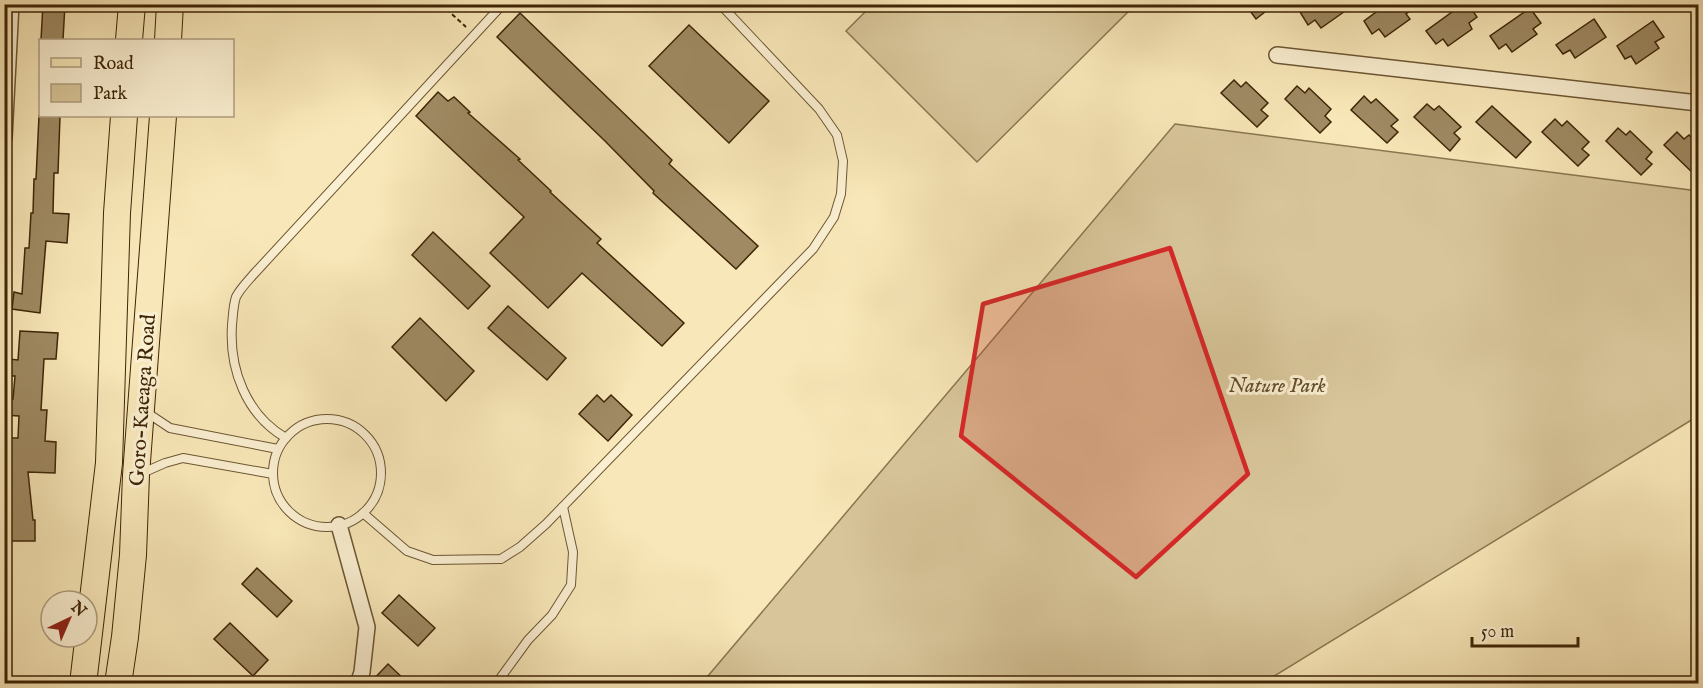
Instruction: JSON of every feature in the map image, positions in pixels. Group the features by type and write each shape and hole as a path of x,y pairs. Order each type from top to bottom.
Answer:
{"main road":[{"path":"129,39 132,4"},
{"path":"168,39 170,4"},
{"name":"Goro-Kaeaga Road","path":"83,684 109,464 117,213 124,117"},
{"name":"Goro-Kaeaga Road","path":"118,684 133,555 136,475 163,117"}],"street":[{"path":"4,138 11,4"},
{"path":"1277,55 1698,103"},
{"path":"339,525 367,627 362,672 358,684"}],"lane":[{"path":"286,438 275,432 257,414 239,378 232,353 231,338 237,294 503,4"},
{"path":"363,513 407,551 433,561 501,559 520,547 563,507 813,249 834,217 841,194 843,161 837,135 819,109 720,4"},
{"path":"142,402 147,412 170,428 278,449"},
{"path":"321,419 334,419 359,430 372,445 380,464 378,490 363,513 339,525 326,527 300,519 289,511 275,488 273,474 278,449 286,438 307,422 321,419"},
{"path":"136,475 183,458 273,474"},
{"path":"496,684 528,640 552,615 571,585 573,552 563,507"}],"path":[{"path":"441,4 474,36"}],"highlighted area":[{"path":"1170,248 1248,474 1136,577 961,436 983,304"}],"green space":[{"path":"872,5 1135,5 977,162 846,31"},
{"name":"Nature Park","path":"1175,124 1698,191 1698,416 1263,683 702,683"}],"building":[{"path":"43,4 65,4 63,39 41,39"},
{"path":"1245,4 1275,4 1256,19"},
{"path":"1311,4 1355,4 1321,28 1315,20 1308,25 1300,12"},
{"path":"1387,4 1419,4 1406,14 1410,19 1385,37 1379,29 1372,34 1364,21"},
{"path":"1463,4 1468,4 1477,17 1469,23 1472,29 1448,46 1443,39 1436,44 1426,31"},
{"path":"1530,8 1541,23 1533,29 1537,34 1512,52 1506,44 1499,49 1490,36"},
{"path":"520,13 672,160 669,164 758,246 736,269 653,193 654,191 605,141 497,37"},
{"path":"1594,19 1606,37 1575,58 1570,50 1563,54 1556,45"},
{"path":"1653,21 1664,37 1655,42 1659,48 1636,64 1631,56 1625,59 1617,46"},
{"path":"689,25 769,101 729,143 649,66"},
{"path":"1234,80 1241,87 1246,82 1268,103 1261,110 1268,116 1257,127 1221,93"},
{"path":"1297,86 1305,93 1309,88 1331,109 1325,116 1331,122 1320,133 1285,99"},
{"path":"438,92 448,101 454,97 470,112 468,113 520,159 518,160 550,192 601,239 597,243 684,323 662,346 582,273 548,308 490,253 524,217 416,116"},
{"path":"1364,96 1371,103 1376,99 1398,120 1391,126 1398,132 1387,143 1351,110"},
{"path":"1427,104 1434,110 1439,106 1461,127 1454,133 1460,139 1450,151 1414,117"},
{"path":"1492,106 1531,142 1516,158 1476,122"},
{"path":"39,116 60,117 58,173 54,173 53,213 69,214 67,243 46,241 40,313 12,309 14,292 22,294 25,248 29,248 34,179 36,179"},
{"path":"1555,119 1562,126 1567,121 1589,142 1582,149 1589,155 1578,166 1542,132"},
{"path":"1618,128 1626,135 1630,131 1652,152 1646,159 1652,164 1641,175 1606,141"},
{"path":"1677,132 1684,139 1689,135 1698,144 1698,178 1664,145"},
{"path":"433,232 490,286 468,309 412,255"},
{"path":"508,306 566,358 547,380 488,328"},
{"path":"420,318 474,371 446,401 392,347"},
{"path":"20,331 58,333 56,359 44,359 41,410 47,410 45,441 56,442 55,473 28,472 33,520 35,520 35,541 6,541 4,451 9,451 9,438 18,438 19,416 4,415 4,399 13,399 15,376 8,376 9,359 18,360"},
{"path":"597,395 604,402 611,395 632,415 608,441 579,414"},
{"path":"257,568 292,601 277,617 242,584"},
{"path":"399,595 435,628 418,646 382,613"},
{"path":"230,623 268,660 253,676 214,639"},
{"path":"388,664 409,684 369,684"}]}
